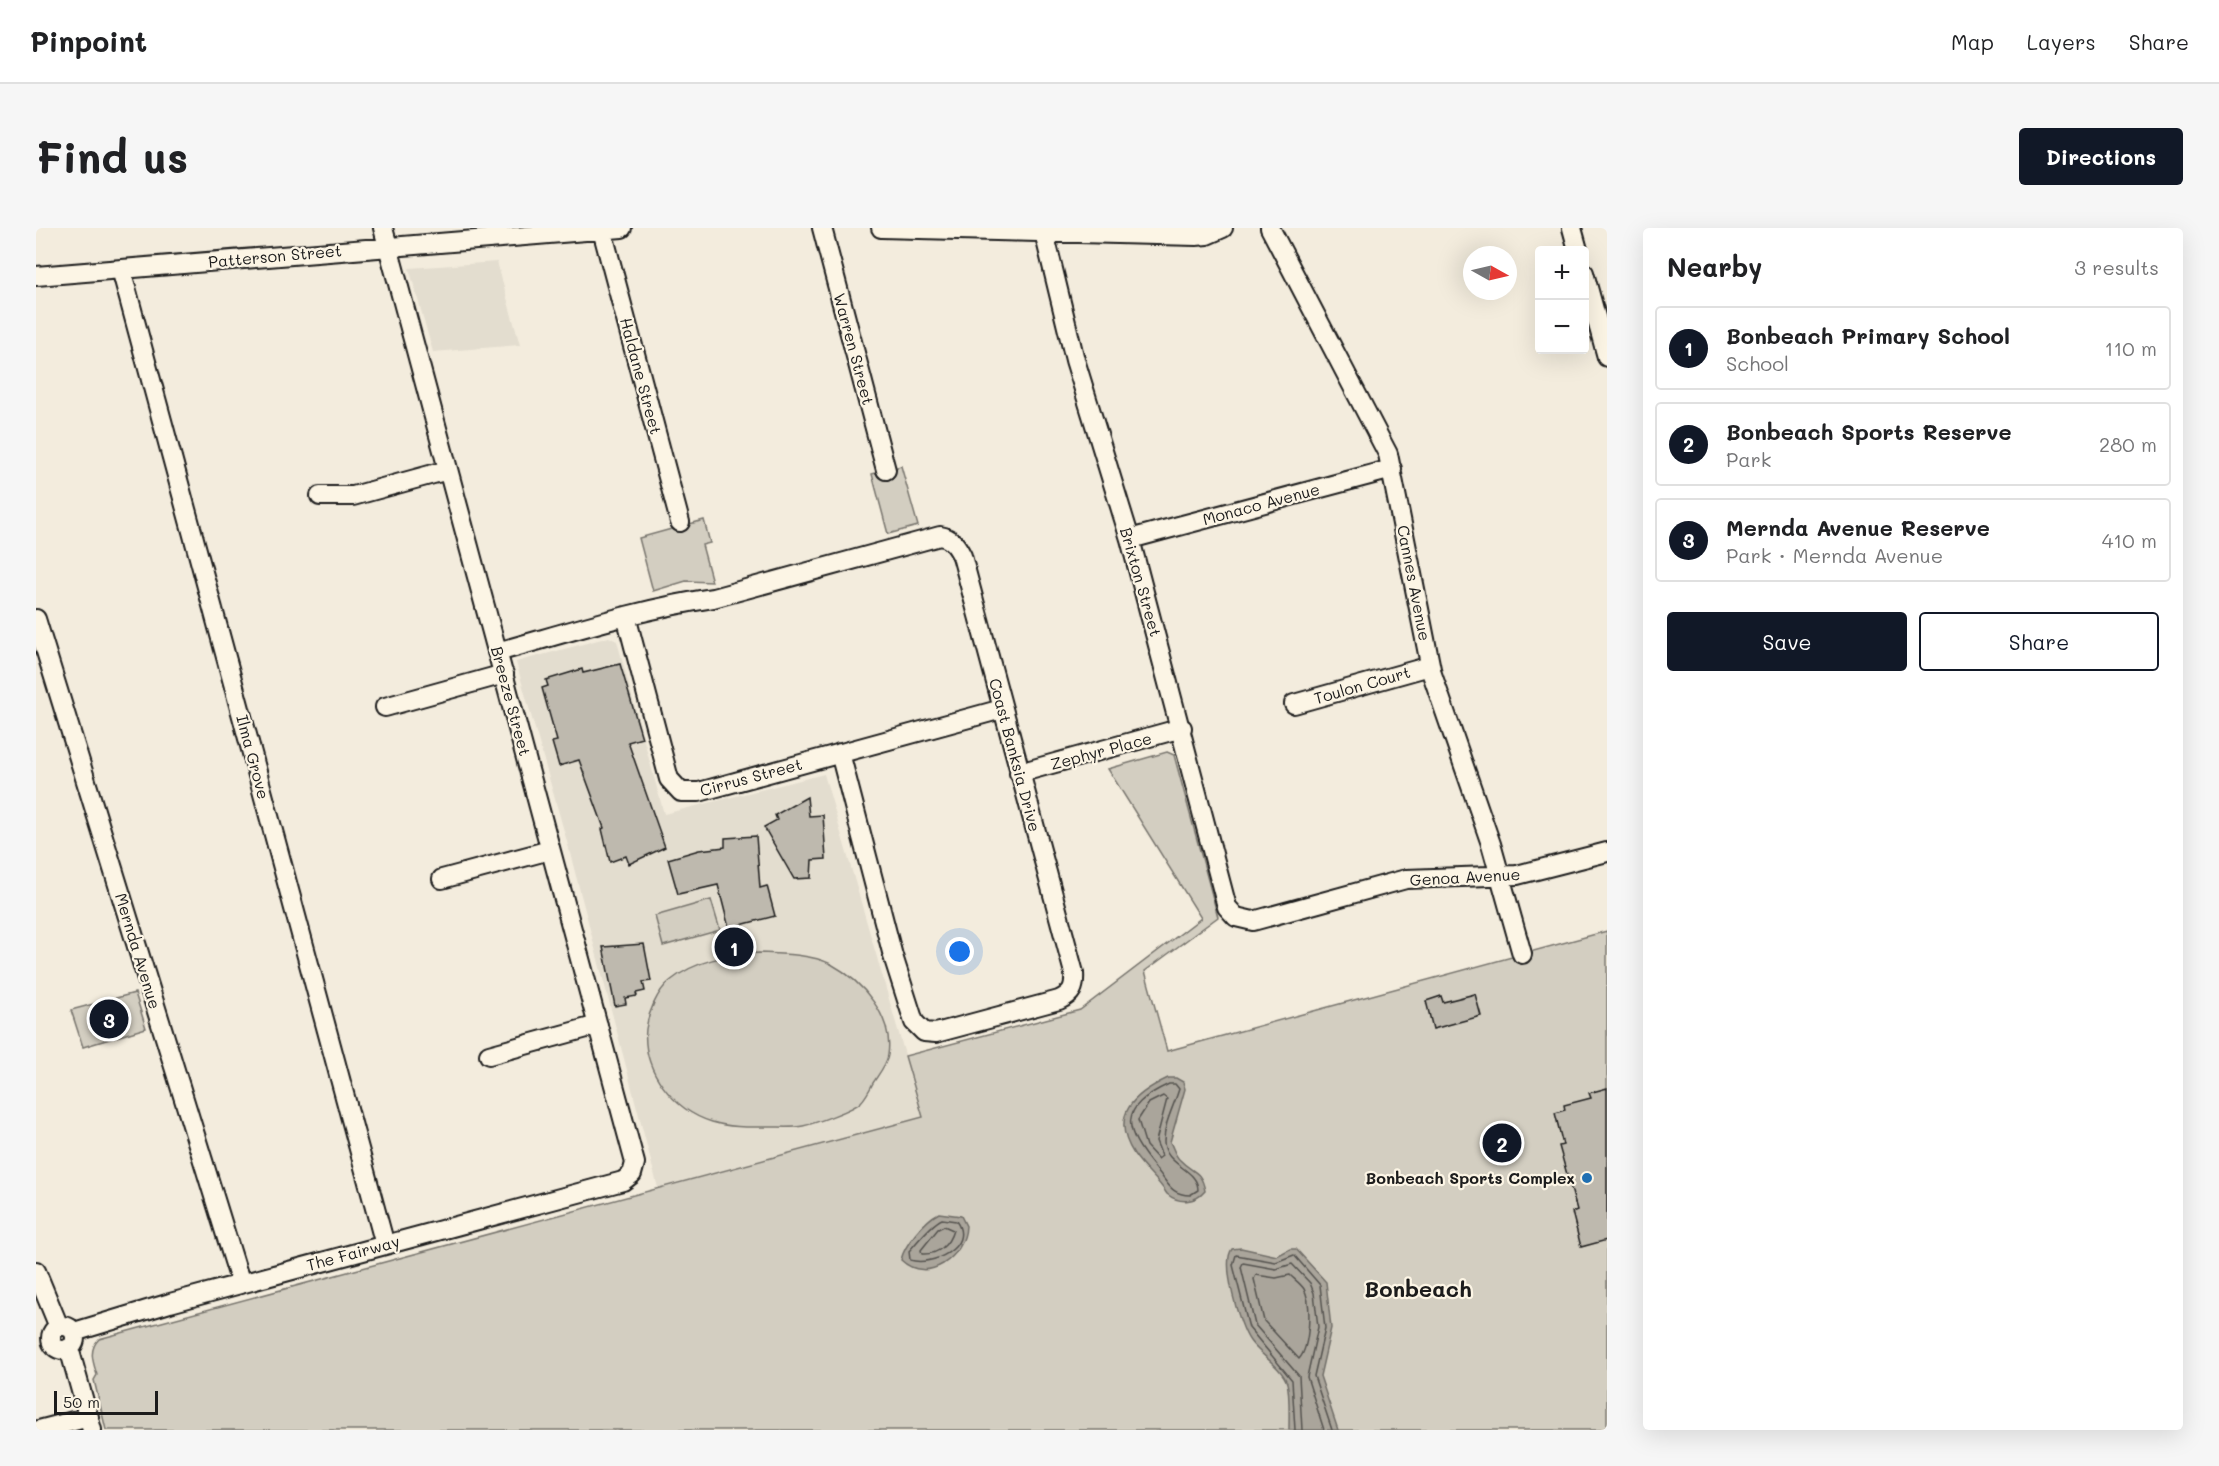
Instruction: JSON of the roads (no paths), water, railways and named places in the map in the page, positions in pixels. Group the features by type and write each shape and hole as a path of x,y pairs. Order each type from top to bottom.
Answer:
{"street":[{"name":"Breeze Street","path":"383,228 635,1163 632,1174"},
{"name":"Patterson Street","path":"36,276 622,228"},
{"name":"Warren Street","path":"822,228 886,470"},
{"path":"881,228 1043,230 1196,236 1207,236 1222,228"},
{"name":"Cannes Avenue","path":"1270,228 1380,436 1392,469 1430,666 1500,876 1522,954"},
{"path":"1572,228 1577,246"},
{"name":"Haldane Street","path":"602,230 680,522"},
{"name":"Brixton Street","path":"1043,230 1074,360 1130,538 1182,728 1227,907 1236,917 1253,921"},
{"name":"Ilma Grove","path":"121,269 385,1245"},
{"path":"1589,291 1607,357"},
{"name":"Monaco Avenue","path":"1130,538 1392,469"},
{"path":"320,496 353,496 448,470"},
{"name":"Coast Banksia Drive","path":"497,652 626,616 691,600 713,598 945,537 958,547 962,556 1074,973 1074,989 1059,1000 930,1034 919,1029 914,1022 893,956 840,753"},
{"name":"Cirrus Street","path":"626,616 669,779 681,792 699,792 1002,709"},
{"name":"Mernda Avenue","path":"36,619 241,1284"},
{"name":"Toulon Court","path":"1294,704 1430,666"},
{"path":"385,706 504,674"},
{"name":"Zephyr Place","path":"1019,773 1182,728"},
{"path":"442,879 550,850"},
{"name":"Genoa Avenue","path":"1253,921 1406,879 1500,876 1535,871 1607,852"},
{"path":"489,1054 598,1025"},
{"name":"The Fairway","path":"67,1336 241,1284 623,1181 632,1174"},
{"path":"36,1271 67,1336 91,1424 39,1430"}],"water":[{"path":"1168,1078 1176,1078 1183,1082 1185,1089 1170,1142 1178,1158 1201,1179 1205,1191 1197,1198 1187,1201 1167,1194 1134,1154 1124,1128 1129,1107 1136,1099"},
{"path":"939,1213 961,1216 966,1226 959,1248 943,1264 933,1268 922,1270 911,1267 901,1260 906,1247 922,1227"},
{"path":"1241,1248 1277,1256 1290,1249 1296,1249 1326,1282 1331,1328 1320,1376 1338,1430 1289,1430 1287,1383 1276,1366 1250,1341 1241,1322 1233,1295 1229,1256 1232,1249"}],"place":[{"name":"Bonbeach Primary School","path":"734,947"},
{"name":"Mernda Avenue Reserve","path":"109,1019"},
{"name":"Bonbeach Sports Reserve","path":"1502,1143"},
{"name":"Bonbeach Sports Complex","path":"1587,1178"}],"district":[{"name":"Bonbeach","path":"1418,1289"}]}
